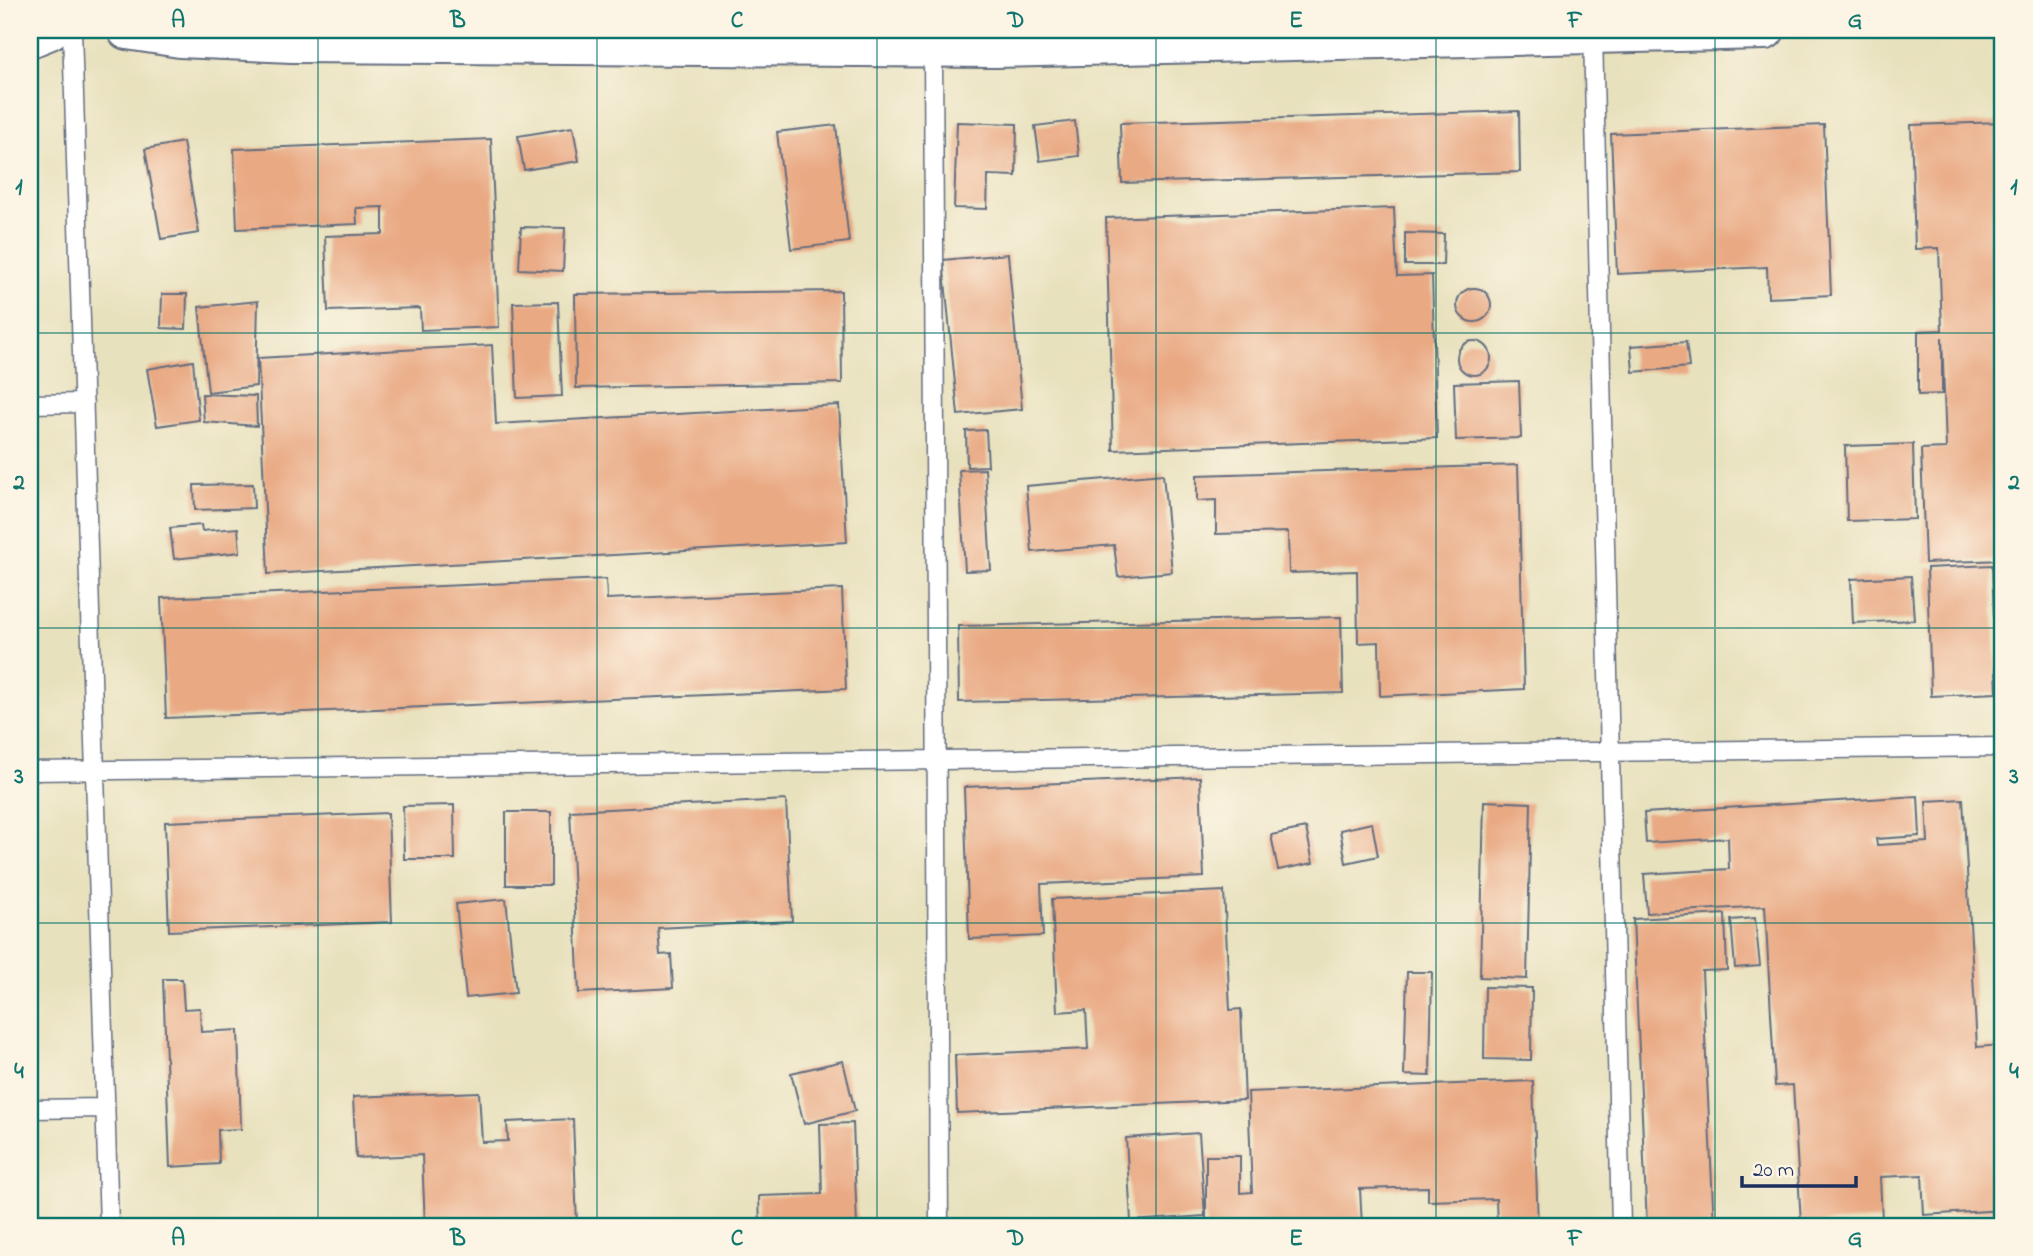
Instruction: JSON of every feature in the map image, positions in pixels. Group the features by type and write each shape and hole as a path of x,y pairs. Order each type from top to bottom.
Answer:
{"street":[{"path":"30,38 50,30"},
{"path":"127,30 180,38 292,43 933,47 995,39 1765,30"}],"lane":[{"path":"72,30 109,1226"},
{"path":"1593,33 1612,752 1621,1226"},
{"path":"933,47 939,1226"},
{"path":"30,404 84,403"},
{"path":"30,771 2003,747"},
{"path":"30,1109 105,1108"}],"building":[{"path":"1519,111 1520,172 1122,183 1120,123"},
{"path":"1075,121 1079,156 1040,161 1035,126"},
{"path":"957,122 1017,124 1016,176 988,175 987,209 954,208"},
{"path":"2003,122 2003,560 1925,563 1921,449 1946,448 1942,337 1942,394 1918,395 1918,331 1942,330 1939,248 1915,249 1911,125"},
{"path":"836,125 849,242 791,249 777,132"},
{"path":"1824,125 1831,295 1768,298 1767,267 1617,274 1611,134"},
{"path":"573,127 579,161 524,170 518,136"},
{"path":"491,139 499,327 421,330 420,308 328,311 325,236 383,234 383,207 356,208 357,224 237,229 234,149"},
{"path":"183,142 199,233 161,239 145,149"},
{"path":"1394,208 1397,276 1432,275 1437,438 1113,450 1106,218"},
{"path":"521,227 565,228 563,271 519,269"},
{"path":"1405,233 1444,234 1443,265 1405,265"},
{"path":"1008,254 1022,409 958,415 943,260"},
{"path":"1474,288 1486,293 1491,305 1486,317 1474,322 1462,317 1457,305 1462,293"},
{"path":"841,291 842,383 576,388 575,294"},
{"path":"162,294 187,294 186,329 161,328"},
{"path":"258,301 256,386 208,392 199,307"},
{"path":"558,302 562,396 517,398 513,303"},
{"path":"1474,341 1486,346 1491,358 1486,370 1474,375 1462,370 1457,358 1462,346"},
{"path":"1686,342 1689,367 1633,372 1631,346"},
{"path":"492,345 496,424 839,405 847,542 268,574 258,358"},
{"path":"193,361 199,420 157,426 147,369"},
{"path":"1519,381 1521,438 1456,440 1454,383"},
{"path":"202,394 256,396 257,426 204,422"},
{"path":"986,430 988,466 967,467 966,431"},
{"path":"1913,444 1915,519 1847,521 1845,446"},
{"path":"1518,465 1524,689 1380,696 1379,642 1358,643 1357,571 1289,573 1288,532 1216,534 1216,500 1197,501 1197,475"},
{"path":"985,469 991,570 965,571 959,470"},
{"path":"1163,474 1172,572 1118,577 1114,545 1032,552 1026,486"},
{"path":"253,484 254,508 195,510 194,485"},
{"path":"201,525 202,531 238,528 240,552 174,559 170,528"},
{"path":"1992,565 1997,693 1931,696 1927,568"},
{"path":"1911,576 1914,620 1853,623 1851,579"},
{"path":"606,579 607,599 842,589 846,689 166,718 161,598"},
{"path":"1341,617 1343,693 959,702 958,626"},
{"path":"1200,777 1204,877 1041,884 1043,936 969,939 964,787"},
{"path":"1918,796 1920,836 1876,839 1877,845 1928,842 1926,801 1963,799 1977,1047 2003,1045 2003,1210 1924,1215 1922,1175 1880,1177 1882,1220 1801,1224 1793,1085 1775,1086 1765,906 1647,913 1644,874 1729,869 1728,838 1646,843 1644,813"},
{"path":"786,800 792,921 658,928 660,955 671,954 673,988 579,993 570,811"},
{"path":"1484,801 1531,803 1527,979 1480,977"},
{"path":"2003,803 2003,850 2001,850 1999,804"},
{"path":"454,805 455,859 404,859 403,806"},
{"path":"506,812 551,812 551,885 506,885"},
{"path":"388,813 392,922 169,931 165,822"},
{"path":"1372,823 1378,856 1346,863 1340,830"},
{"path":"1306,828 1313,863 1278,870 1271,835"},
{"path":"1224,891 1230,1010 1241,1009 1245,1100 957,1113 955,1055 1088,1049 1086,1010 1057,1012 1052,899"},
{"path":"506,899 516,993 466,998 456,904"},
{"path":"1725,914 1727,970 1702,971 1714,1226 1647,1226 1633,919"},
{"path":"1755,918 1760,966 1735,968 1731,920"},
{"path":"1407,972 1432,972 1430,1076 1404,1075"},
{"path":"163,979 182,979 184,1009 200,1008 201,1032 238,1030 241,1129 218,1130 219,1164 170,1167"},
{"path":"1485,987 1532,988 1531,1060 1484,1059"},
{"path":"843,1061 855,1111 804,1124 791,1073"},
{"path":"1533,1081 1538,1226 1497,1226 1496,1199 1428,1201 1428,1187 1360,1189 1362,1226 1206,1226 1206,1156 1240,1156 1240,1193 1252,1192 1248,1092"},
{"path":"479,1092 482,1142 508,1141 507,1122 573,1119 577,1226 425,1226 422,1155 356,1158 353,1097"},
{"path":"853,1123 857,1226 760,1226 759,1196 822,1194 820,1124"},
{"path":"1199,1133 1205,1216 1131,1221 1126,1138"}]}
